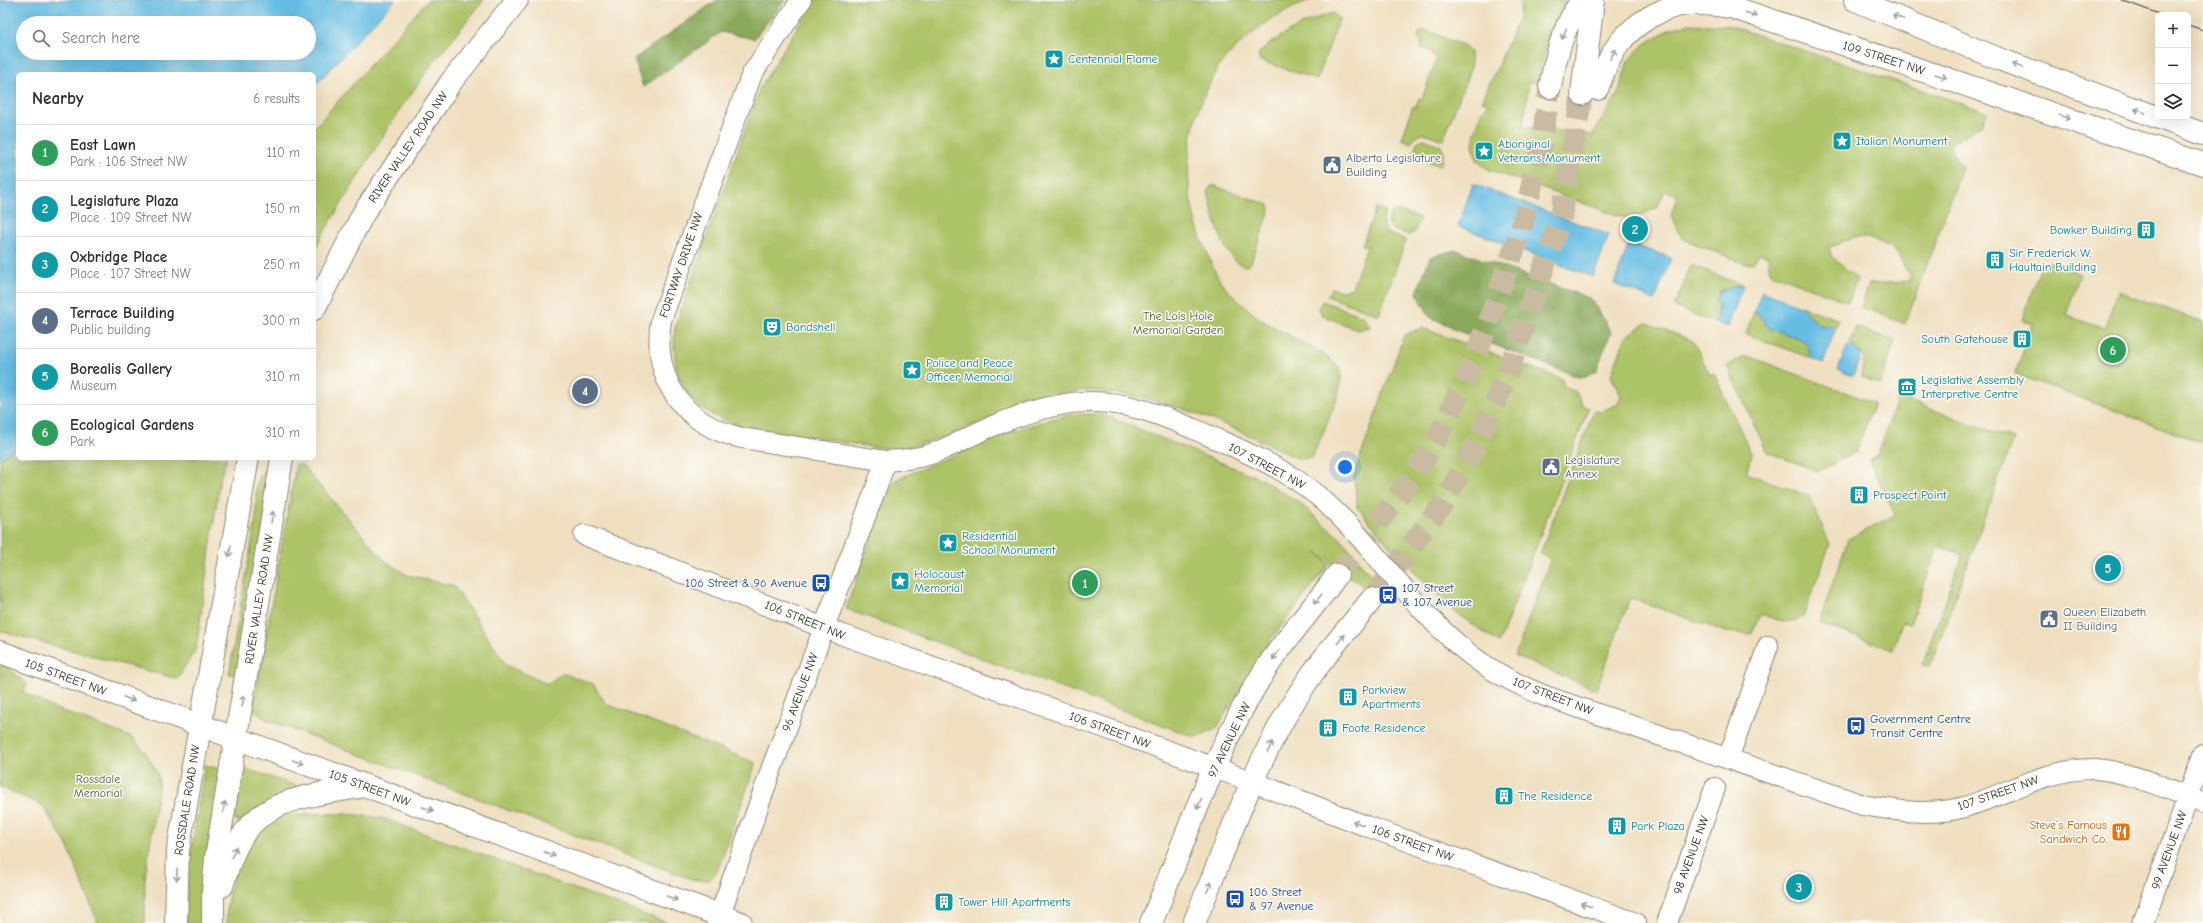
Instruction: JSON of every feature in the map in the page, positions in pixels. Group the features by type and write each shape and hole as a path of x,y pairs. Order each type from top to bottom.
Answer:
{"main road":[{"name":"RIVER VALLEY ROAD NW","path":"316,308 363,214 451,82 517,0"},
{"path":"1581,0 1590,92"},
{"path":"1550,87 1562,38 1581,0"},
{"path":"1590,92 1594,0"},
{"path":"1855,0 1999,59 2203,134"},
{"name":"109 STREET NW","path":"1590,92 1618,44 1643,22 1660,12 1673,7 1686,4 1706,4 1731,7 2203,164"},
{"path":"200,726 248,460"},
{"name":"RIVER VALLEY ROAD NW","path":"236,740 282,460"},
{"name":"97 AVENUE NW","path":"1151,923 1214,768 1243,709 1269,664 1337,575"},
{"path":"1194,923 1253,782 1277,730 1306,682 1372,599"},
{"name":"105 STREET NW","path":"0,652 236,740 365,786 718,919 741,923"},
{"name":"ROSSDALE ROAD NW","path":"176,923 178,850 200,726"},
{"path":"213,919 216,858 236,740"},
{"path":"213,919 235,849 246,831 263,815 280,805 298,798 365,786"}],"street":[{"name":"FORTWAY DRIVE NW","path":"801,0 752,74 661,320 659,349 661,364 672,391 680,402 690,414 714,430 742,438 886,461"},
{"name":"107 STREET NW","path":"886,461 906,460 928,455 988,428 1049,408 1068,404 1106,402 1143,409 1211,437 1276,468 1309,489 1349,526 1429,617 1463,649 1499,674 1546,696 1863,805 1896,811 1930,812 1964,807 2062,772 2095,769 2118,772 2196,799"},
{"name":"96 AVENUE NW","path":"718,919 824,626 886,461"},
{"name":"106 STREET NW","path":"584,535 824,626 1253,782 1366,826 1636,923"},
{"path":"1728,759 1768,646"},
{"name":"99 AVENUE NW","path":"2142,923 2196,799 2203,755"},
{"name":"98 AVENUE NW","path":"1667,923 1715,788"}],"green space":[{"path":"428,0 484,0 435,60 396,115 321,237 316,248 316,126"},
{"path":"717,0 785,0 754,39 721,32 643,87 634,59"},
{"name":"The Lois Hole Memorial Garden","path":"814,0 1311,0 1285,11 1261,27 1244,40 1217,68 1200,106 1194,126 1188,167 1192,208 1205,248 1218,278 1233,296 1259,318 1318,351 1336,364 1340,370 1340,388 1336,401 1312,458 1299,459 1231,427 1183,409 1135,396 1091,390 1062,393 1040,399 953,434 908,447 898,448 864,446 738,425 716,416 697,404 683,385 675,360 675,327 760,88"},
{"path":"1521,0 1566,0 1549,40 1538,81 1529,83 1523,127 1592,135 1618,94 1628,61 1643,45 1670,29 1689,24 1731,26 1987,112 1982,125 1950,144 1957,161 1963,166 1905,324 1861,307 1869,284 1903,282 1911,279 1895,249 1866,237 1853,237 1829,248 1832,257 1857,279 1848,302 1771,273 1768,256 1760,253 1753,263 1746,264 1683,239 1678,232 1671,215 1677,195 1665,190 1657,208 1636,217 1622,217 1490,170 1483,166 1475,156 1473,144 1481,115 1489,104 1482,101 1519,18"},
{"path":"1333,13 1339,18 1317,80 1259,60 1259,53 1276,39 1294,28"},
{"path":"1425,30 1465,46 1470,51 1471,67 1443,140 1424,133 1413,139 1411,143 1402,139 1413,106 1416,107 1419,98 1422,99 1437,58 1432,55 1433,52 1421,48 1422,40 1418,38 1419,33"},
{"path":"1424,139 1441,146 1444,153 1440,166 1419,158 1419,156 1413,154 1417,142"},
{"path":"1212,185 1269,205 1270,210 1251,262 1248,266 1240,264 1232,257 1220,236 1208,191"},
{"path":"1376,208 1386,211 1382,222 1387,233 1406,240 1379,315 1327,296 1332,288 1342,291 1352,288 1367,247 1362,245"},
{"path":"1393,210 1420,218 1415,232 1408,235 1392,229 1388,222"},
{"path":"1456,250 1589,298 1595,304 1611,332 1596,371 1581,378 1453,329 1452,327 1430,317 1417,293 1430,257"},
{"path":"2050,262 2080,274 2066,315 2105,329 2118,291 2203,322 2203,443 2015,374 2033,324 2022,320 2041,266"},
{"path":"1691,265 1743,285 1720,291 1716,323 1674,307"},
{"path":"1322,301 1363,316 1370,327 1357,330 1322,315 1319,308"},
{"path":"1800,306 1839,320 1836,327 1818,325"},
{"path":"1754,312 1760,314 1769,328 1802,340 1807,344 1811,358 1746,334"},
{"path":"1647,323 1693,341 1710,375 1714,374 1752,455 1746,473 1809,496 1830,544 1803,617 1792,621 1782,621 1761,614 1751,634 1726,632 1630,598 1596,690 1515,656 1551,558 1540,554 1594,410 1600,412 1618,404 1621,396 1611,376 1626,336"},
{"path":"1856,327 1895,341 1880,384 1861,377 1864,356 1850,343"},
{"path":"1422,328 1562,379 1564,387 1576,392 1582,405 1589,408 1499,643 1452,610 1392,549 1357,507 1354,475 1404,335"},
{"path":"1744,357 1750,357 1874,403 1856,452 1818,471 1767,452 1727,366"},
{"path":"1898,397 2013,439 1930,666 1922,665 1963,554 1938,546 1910,624 1902,622 1893,650 1819,623 1848,539 1895,515 1869,460 1878,455"},
{"path":"1095,414 1109,417 1259,478 1297,501 1342,540 1388,597 1383,601 1315,551 1329,564 1269,642 1216,729 1195,737 846,609 887,491 897,479 1006,433 1065,415"},
{"path":"16,446 16,460 226,460 220,478 196,649 177,679 0,631 0,458"},
{"path":"269,462 274,463 238,665 234,675 229,674 256,518 256,488 259,477"},
{"path":"296,465 302,465 384,560 407,575 454,586 506,665 547,684 562,673 593,684 606,704 756,763 717,872 709,880 694,880 265,719 253,709"},
{"name":"Rossdale Memorial","path":"0,661 27,684 23,692 51,707 131,737 146,753 157,772 159,783 145,878 145,923 98,923 67,845 42,805 0,787"},
{"path":"205,765 219,769 204,874 202,923 186,923 188,871"},
{"path":"243,768 297,786 297,789 240,822 235,820"},
{"path":"310,814 349,814 382,818 668,923 227,923 228,896 232,881 245,851 253,838 263,827 277,818"}],"water":[{"path":"0,0 395,0 316,84 316,72 16,72 16,447 0,459"},
{"path":"1473,184 1609,235 1593,277 1458,226"},
{"path":"1629,243 1671,258 1655,300 1614,284"},
{"path":"1743,285 1728,327 1716,323 1719,304 1716,302 1720,291"},
{"path":"1762,291 1800,306 1818,325 1836,327 1823,363 1811,358 1807,344 1802,340 1769,328 1760,315 1754,312"},
{"path":"1848,344 1861,354 1853,376 1838,370"}],"tunnel":[{"path":"1337,575 1417,472 1445,423 1475,359 1521,230 1541,148 1550,87"},
{"path":"1372,599 1442,505 1477,443 1504,384 1561,217 1582,94"}],"tram line":[{"path":"2121,0 2155,12"},
{"path":"2191,26 2203,30"}],"place":[{"name":"Centennial Flame","path":"1054,59"},
{"name":"Italian Monument","path":"1842,141"},
{"name":"Aboriginal Veterans Monument","path":"1484,151"},
{"name":"Alberta Legislature Building","path":"1332,165"},
{"name":"Legislature Plaza","path":"1635,229"},
{"name":"Bowker Building","path":"2146,230"},
{"name":"Sir Frederick W. Haultain Building","path":"1995,260"},
{"name":"Bandshell","path":"772,327"},
{"name":"South Gatehouse","path":"2022,339"},
{"name":"Ecological Gardens","path":"2113,350"},
{"name":"Police and Peace Officer Memorial","path":"912,370"},
{"name":"Legislative Assembly Interpretive Centre","path":"1907,387"},
{"name":"Terrace Building","path":"585,391"},
{"name":"Legislature Annex","path":"1551,467"},
{"name":"Prospect Point","path":"1859,495"},
{"name":"Residential School Monument","path":"948,543"},
{"name":"Borealis Gallery","path":"2108,568"},
{"name":"Holocaust Memorial","path":"900,581"},
{"name":"106 Street & 96 Avenue","path":"821,583"},
{"name":"East Lawn","path":"1085,583"},
{"name":"107 Street & 107 Avenue","path":"1388,595"},
{"name":"Queen Elizabeth II Building","path":"2049,619"},
{"name":"Parkview Apartments","path":"1348,697"},
{"name":"Government Centre Transit Centre","path":"1856,726"},
{"name":"Foote Residence","path":"1328,728"},
{"name":"The Residence","path":"1504,796"},
{"name":"Park Plaza","path":"1617,826"},
{"name":"Steve’s Famous Sandwich Co.","path":"2121,832"},
{"name":"Oxbridge Place","path":"1799,887"},
{"name":"106 Street & 97 Avenue","path":"1235,899"},
{"name":"Tower Hill Apartments","path":"944,902"}]}
